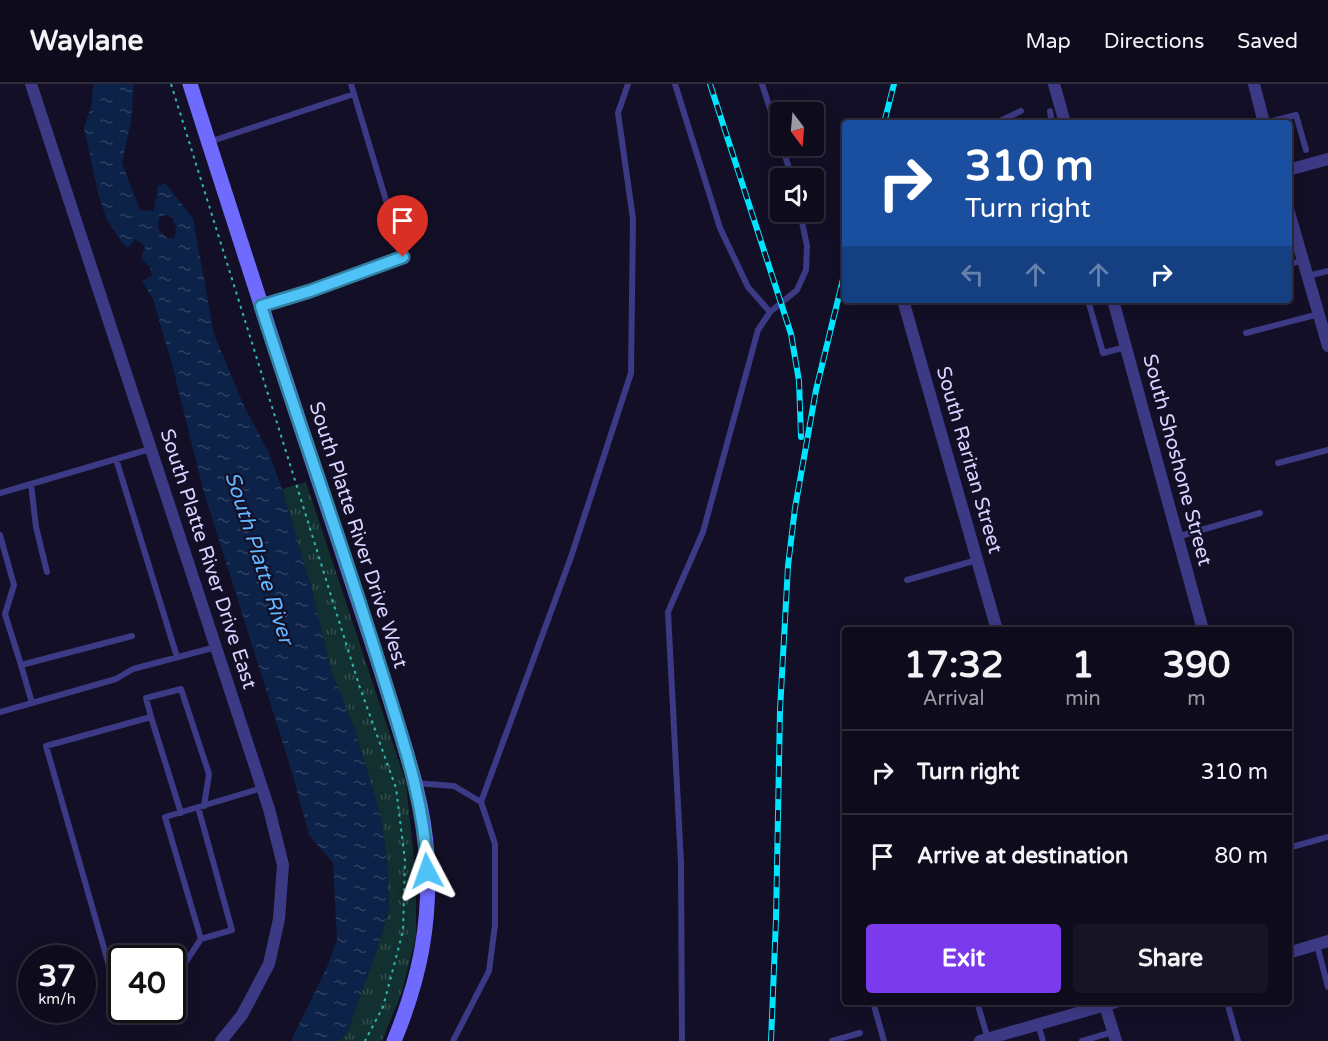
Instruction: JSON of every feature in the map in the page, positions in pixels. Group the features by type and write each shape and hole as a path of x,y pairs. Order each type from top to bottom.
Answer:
{"street":[{"name":"South Platte River Drive East","path":"31,84 262,788 283,865 279,920 269,964 242,1015 221,1041"},
{"name":"South Platte River Drive West","path":"190,84 370,636 422,816 427,853 426,929 408,1007 394,1041"},
{"path":"1054,84 1064,120"},
{"path":"1254,84 1264,120"},
{"path":"1292,169 1328,159"},
{"path":"1292,222 1328,346"},
{"name":"South Raritan Street","path":"904,303 996,627"},
{"name":"South Shoshone Street","path":"1114,303 1202,627"},
{"path":"1292,949 1322,943"},
{"path":"984,1040 1101,1005"},
{"path":"1108,1005 1114,1037"}],"lane":[{"path":"261,306 310,291 403,257 351,84"},
{"path":"453,1041 489,971 495,925 495,844 481,802 571,557 631,373 633,219 618,113 628,84"},
{"path":"675,84 720,228 748,287 770,312"},
{"path":"762,84 770,108"},
{"path":"209,142 354,94"},
{"path":"1002,120 1021,111"},
{"path":"1050,111 1052,120"},
{"path":"1277,120 1296,115 1306,150"},
{"path":"682,1041 681,863 668,612 703,532 758,330 770,312 797,290 806,270 807,246 802,222"},
{"path":"1292,264 1304,260"},
{"path":"1308,276 1328,271"},
{"path":"1089,303 1103,353 1126,347"},
{"path":"1246,333 1319,314"},
{"path":"0,493 151,448"},
{"path":"1278,463 1328,450"},
{"path":"116,459 177,657"},
{"path":"31,484 36,527 47,572"},
{"path":"1177,537 1260,513"},
{"path":"0,535 14,585 3,614 32,703"},
{"path":"907,580 977,560"},
{"path":"21,665 132,636"},
{"path":"0,712 116,679 133,669 216,647"},
{"path":"181,813 146,698 181,689 209,774 201,806 232,930 201,939 186,962"},
{"path":"108,962 46,746 151,717"},
{"path":"414,783 454,786 481,802"},
{"path":"201,939 165,817 262,788"},
{"path":"1292,847 1328,837"},
{"path":"1322,943 1328,987"},
{"path":"874,1005 884,1041"},
{"path":"978,1005 984,1040"},
{"path":"1228,1005 1237,1041"},
{"path":"1038,1024 1043,1041"},
{"path":"832,1041 860,1033"},
{"path":"1082,1041 1114,1037"}],"path":[{"path":"171,84 359,685 396,788 405,861 404,932 383,1007 366,1041"}],"green space":[{"path":"306,482 406,783 416,878 416,936 402,992 382,1041 339,1041 346,1035 389,909 387,864 381,817 354,728 331,671 311,587 282,489"}],"water":[{"name":"South Platte River","path":"93,84 134,84 131,121 122,163 140,210 154,211 158,186 165,183 193,218 214,334 244,406 269,453 282,489 311,587 331,671 354,728 381,817 387,864 389,909 346,1035 339,1041 291,1041 327,967 337,940 333,863 309,835 291,769 203,489 153,299 142,281 152,276 150,267 141,259 145,246 135,239 128,248 122,243 106,218 98,193 84,128 92,103","holes":["166,215 172,217 176,228 175,237 168,239 158,229 159,217"]}],"railway":[{"path":"710,84 791,334 799,381 801,437"},
{"path":"885,120 894,84"},
{"path":"771,1041 780,710 788,566 795,508 816,390 842,283"}],"route":[{"path":"403,257 310,291 261,306 370,636 410,766 422,816 427,871"}]}
